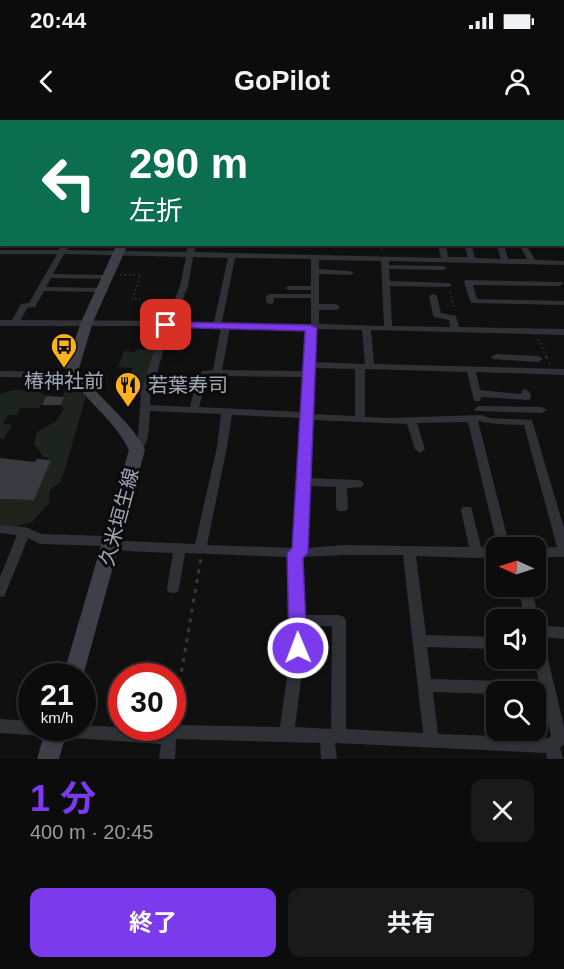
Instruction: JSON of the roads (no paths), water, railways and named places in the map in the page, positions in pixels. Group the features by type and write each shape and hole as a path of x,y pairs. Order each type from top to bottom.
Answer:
{"main road":[{"path":"75,375 73,359 87,322 121,250"},
{"name":"久米垣生線","path":"75,375 118,420 134,440 137,450 77,663"},
{"path":"48,759 53,741"}],"street":[{"path":"137,450 143,436 146,394 167,325 179,303 189,269 188,254 192,246"},
{"path":"243,255 244,246"},
{"path":"287,734 298,648 297,553 304,482 308,370 315,306 317,246"},
{"path":"442,246 445,259"},
{"path":"468,246 472,259"},
{"path":"501,246 505,260"},
{"path":"523,246 532,262"},
{"path":"15,323 24,306 32,305 64,248"},
{"path":"0,252 64,248 232,255 365,254 385,262 443,268"},
{"path":"421,249 423,259"},
{"path":"217,373 232,255"},
{"path":"385,262 472,259 564,263"},
{"path":"385,262 388,328"},
{"path":"316,271 350,273"},
{"path":"48,276 109,276"},
{"path":"564,295 558,281 468,282 474,301 564,303"},
{"path":"386,283 448,285"},
{"path":"289,288 315,292"},
{"path":"41,289 102,290"},
{"path":"270,302 270,296 315,292"},
{"path":"433,296 437,315 453,318 458,329"},
{"path":"315,306 336,307"},
{"path":"480,317 483,330"},
{"path":"0,323 87,322 563,331"},
{"path":"360,419 366,328"},
{"path":"496,357 538,359"},
{"path":"515,358 520,371"},
{"path":"194,409 203,374 365,368 561,372"},
{"path":"471,370 476,393 477,415 502,537"},
{"path":"0,374 75,375"},
{"path":"476,393 526,398 525,392"},
{"path":"146,408 411,420 542,410"},
{"path":"201,549 227,411"},
{"path":"477,415 489,421 528,422 564,550 546,551"},
{"path":"411,420 420,448"},
{"path":"304,482 358,484"},
{"path":"342,483 342,508"},
{"path":"467,510 476,553"},
{"path":"0,529 25,531 40,539 180,548 297,553 344,550 486,552"},
{"path":"0,592 25,531"},
{"path":"172,588 180,548"},
{"path":"409,550 431,740"},
{"path":"297,620 339,621 333,736 329,759"},
{"path":"546,637 564,633"},
{"path":"420,641 486,643"},
{"path":"186,732 558,745 543,669"},
{"path":"425,685 548,689"},
{"path":"0,726 18,727"},
{"path":"167,759 169,741"}],"place":[{"name":"椿神社前","path":"64,369"},
{"name":"若葉寿司","path":"128,408"}]}
